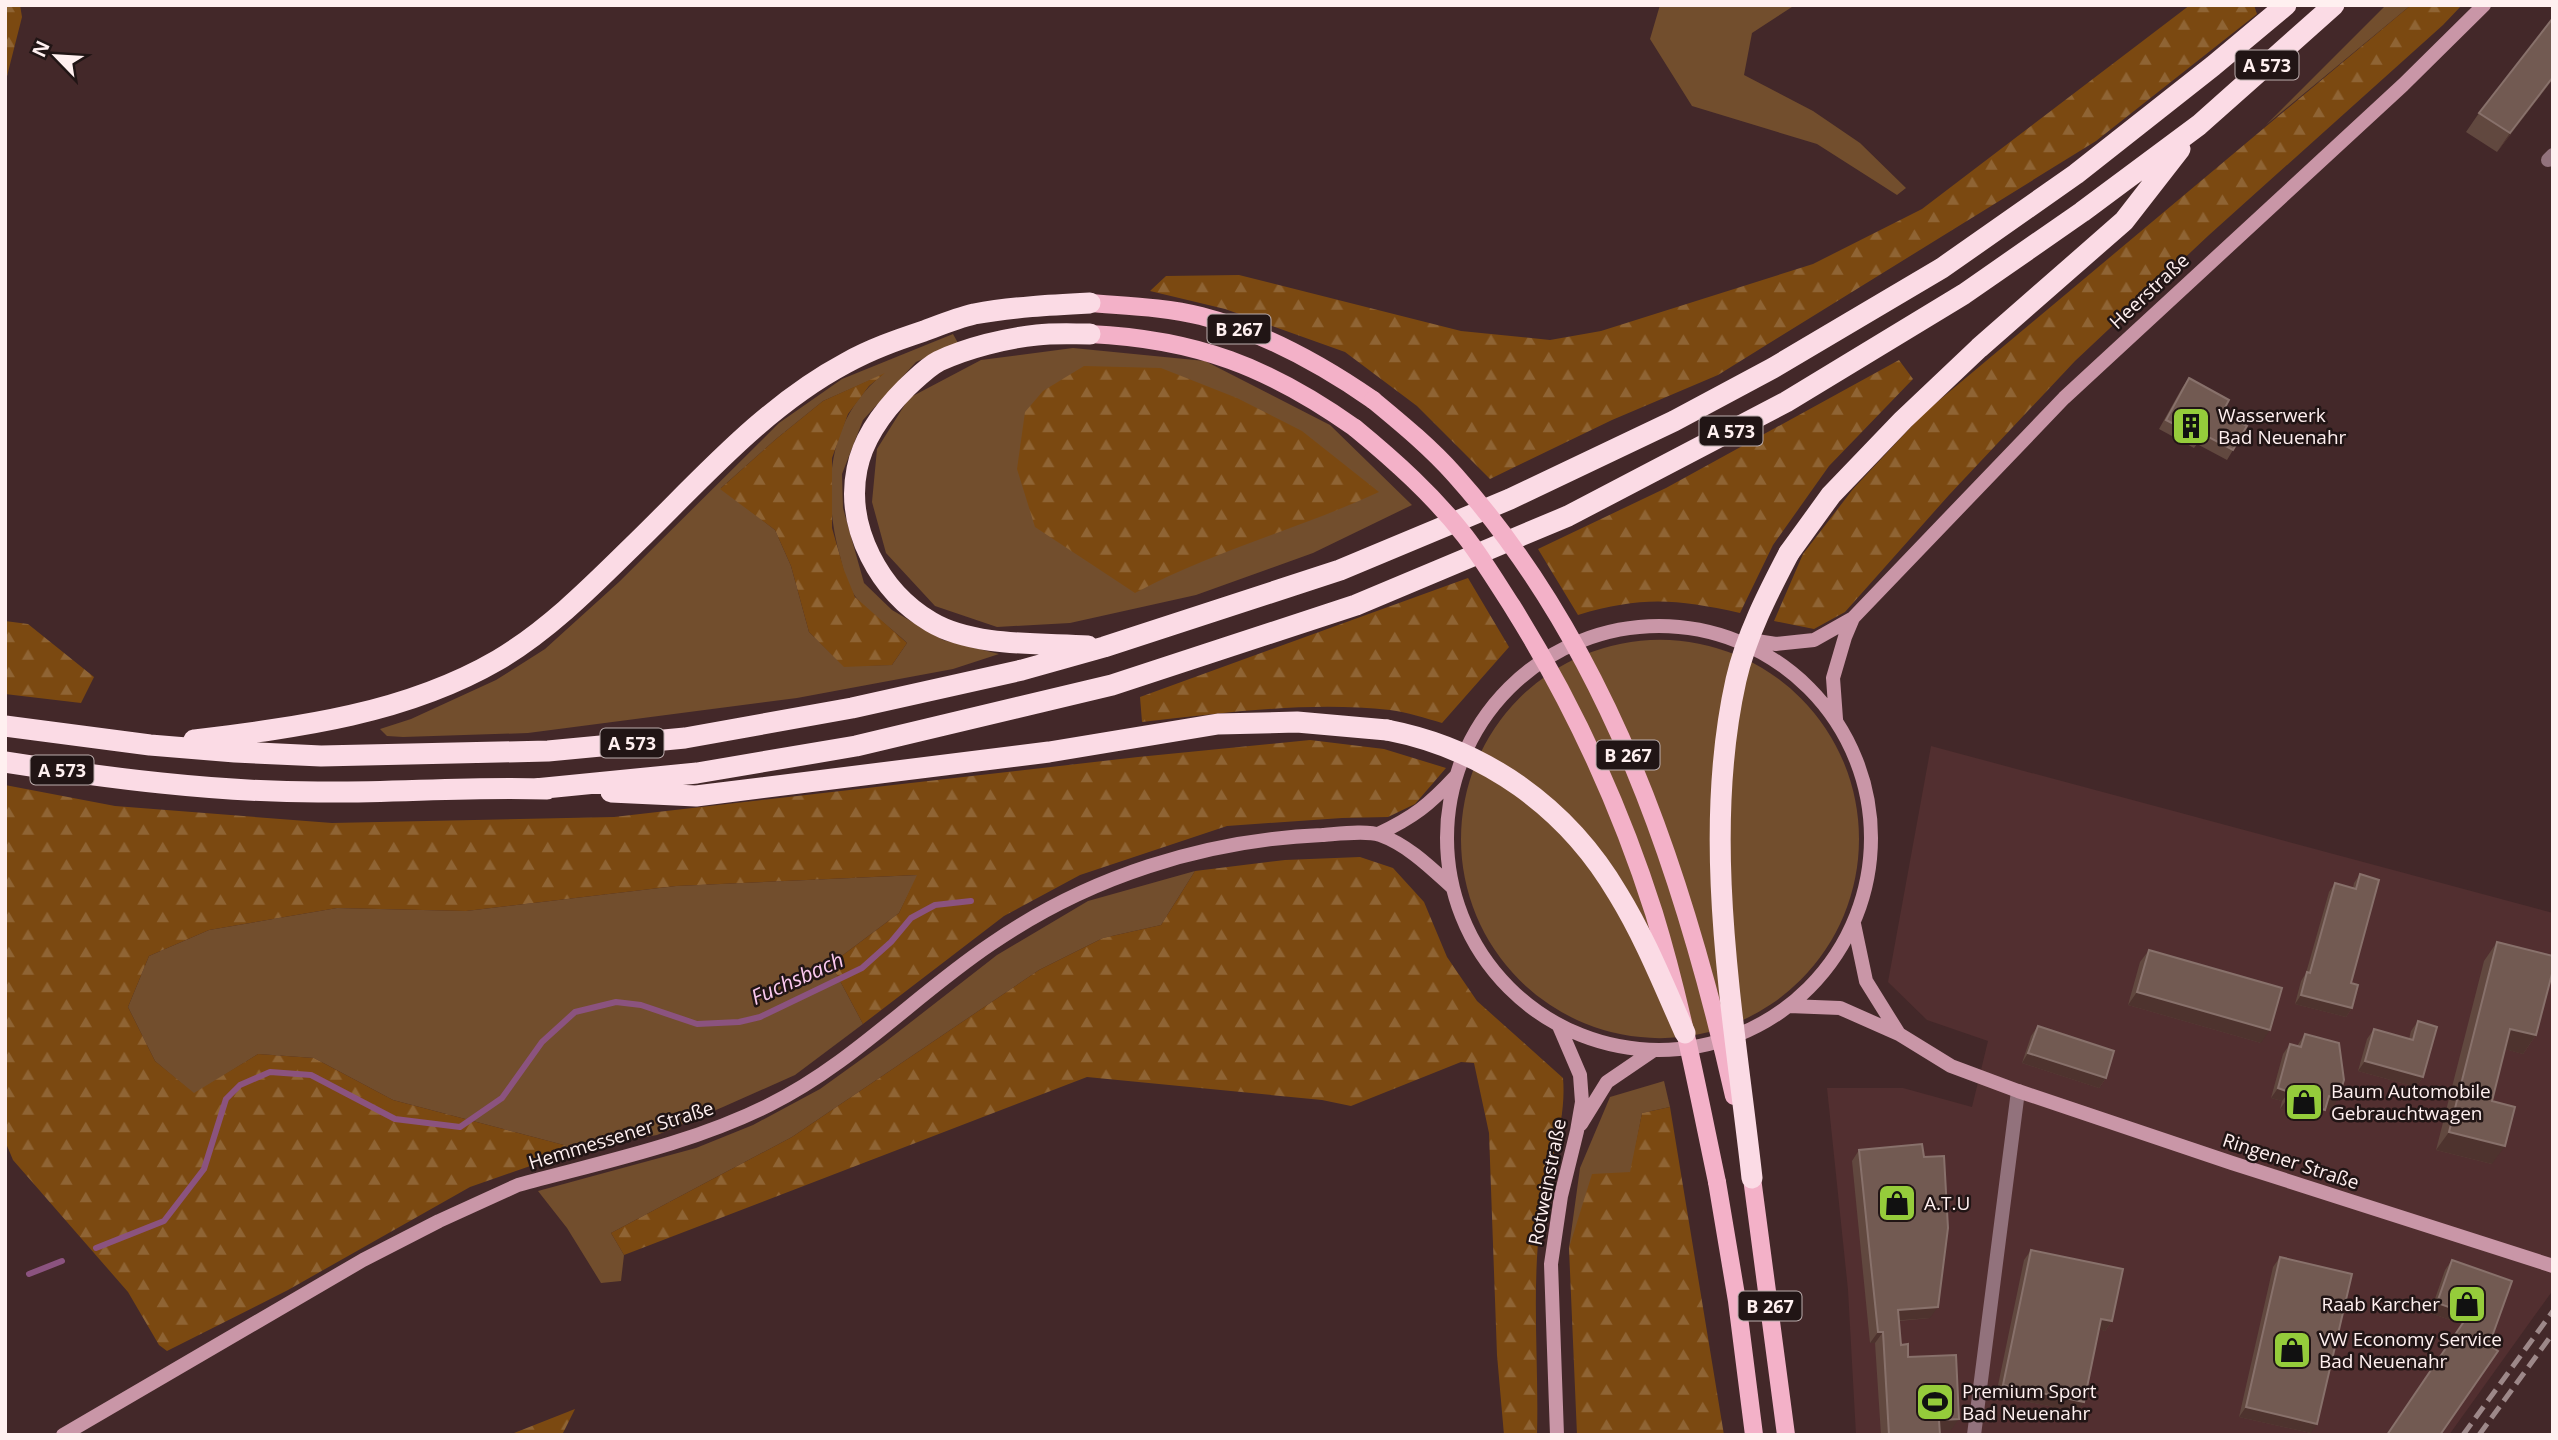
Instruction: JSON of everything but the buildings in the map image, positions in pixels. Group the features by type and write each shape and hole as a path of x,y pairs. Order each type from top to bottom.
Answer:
{"highway":[{"name":"A 573","path":"5,726 150,745 235,752 349,755 548,751 685,738 852,708 1023,670 1104,647 1340,570 1498,504 1674,421 1773,368 1942,268 2076,174 2286,5"},
{"name":"A 573","path":"535,789 697,773 856,747 1112,685 1356,605 1567,516 1786,402 1964,294 2082,212 2199,125 2334,5"},
{"name":"A 573","path":"1752,1178 1726,948 1719,850 1723,755 1736,679 1762,604 1789,553 1831,495 1903,419 1979,348 2124,221 2199,125"},
{"path":"150,745 289,729 370,712 437,690 497,660 538,633 586,592 745,436 809,386 845,363 883,345 973,315 1043,305 1090,303"},
{"name":"A 573","path":"1090,334 1037,335 985,346 937,362 887,407 868,440 857,468 855,497 860,528 869,554 879,571 904,602 932,622 965,635 1104,647"},
{"name":"A 573","path":"5,762 218,788 316,792 535,789 696,796 1049,752 1218,724 1297,722 1387,730 1444,744 1488,764 1521,785 1555,813 1586,848 1617,891 1634,921 1685,1033"}],"main road":[{"name":"Heerstraße","path":"1725,635 1776,645 1814,640 1853,618 2064,398 2403,85 2484,5"},
{"name":"B 267","path":"1090,303 1201,316 1278,343 1338,376 1415,434 1454,474 1492,520 1558,618 1617,730 1664,845 1685,908 1718,1028 1752,1178 1786,1435"},
{"name":"B 267","path":"1090,334 1161,341 1230,359 1295,388 1355,428 1395,461 1466,537 1528,632 1558,686 1611,797 1634,855 1668,961 1717,1182 1737,1301 1754,1435"},
{"name":"Heerstraße","path":"1836,719 1833,678 1853,618"},
{"path":"1677,625 1725,635 1768,654 1805,683 1836,719 1856,757 1868,798 1872,841 1867,883 1853,924 1826,969 1789,1006 1759,1026 1725,1040 1690,1048 1654,1050 1605,1044 1559,1026 1529,1006 1502,982 1480,953 1452,887 1447,831 1456,776 1475,732 1504,693 1540,661 1583,639 1629,627 1677,625"},
{"path":"1378,834 1410,818 1456,776"},
{"path":"1378,834 1418,857 1452,887"},
{"name":"Hemmessener Straße","path":"63,1435 363,1261 483,1200 518,1185 708,1132 770,1105 842,1061 992,943 1040,913 1089,888 1151,865 1237,843 1290,836 1378,834"},
{"name":"Ringener Straße","path":"1853,924 1866,981 1899,1034"},
{"name":"Ringener Straße","path":"1789,1006 1840,1008 1899,1034 1951,1066 2018,1091 2553,1266"},
{"name":"Rotweinstraße","path":"1557,1435 1551,1264 1561,1196 1577,1131 1581,1102 1580,1074 1559,1026"},
{"path":"1577,1131 1607,1082 1654,1050"}],"street":[{"path":"1974,1435 2018,1091"}],"shaded area":[{"path":"1660,5 1795,5 1752,33 1744,75 1813,111 1860,143 1906,188 1897,195 1817,144 1692,106 1650,39"},
{"path":"2386,5 2411,5 2266,125"},
{"path":"953,334 958,343 916,362 863,420 842,474 843,508 864,583 892,610 943,640 999,654 953,669 797,698 528,733 403,737 387,736 380,729 411,719 496,680 545,649 619,582 779,423 842,379","holes":["882,375 864,393 850,413 834,458 831,482 834,532 846,577 855,596 907,643 892,665 844,666 809,632 791,566 775,530 721,488 823,401"]},
{"path":"1073,348 1205,361 1330,425 1412,505 1313,553 1196,595 1070,623 997,627 935,606 886,553 872,502 877,449 909,398 981,360"},
{"path":"1660,640 1699,644 1736,655 1786,685 1814,713 1844,763 1855,800 1859,839 1855,878 1844,915 1814,965 1786,993 1736,1023 1699,1034 1660,1038 1621,1034 1584,1023 1534,993 1506,965 1476,915 1465,878 1461,839 1465,800 1476,763 1506,713 1534,685 1584,655 1621,644"},
{"path":"1931,746 2553,913 2553,1290 2449,1435 1856,1435 1848,1290 1827,1088 1903,1088 1972,1107 1988,1041 1927,1020 1888,982"},
{"path":"1195,871 1161,925 1103,938 1039,970 792,1137 611,1233 624,1255 621,1281 601,1283 567,1228 538,1191 696,1148 753,1125 820,1089 997,955 1088,901"},
{"path":"918,875 899,913 831,964 863,1024 795,1075 723,1107 657,1135 579,1149 393,1100 314,1058 258,1054 194,1094 155,1061 128,1007 149,956 209,930 337,908 466,911 676,886"},
{"path":"1664,1081 1670,1107 1642,1113 1631,1172 1569,1248 1580,1168 1610,1097"}],"green space":[{"path":"5,5 20,5 22,17 5,84"},
{"path":"2190,5 2254,5 2257,14 2096,141 1718,375 1612,420 1490,479 1417,406 1345,352 1225,309 1150,291 1166,276 1239,275 1461,331 1550,340 1601,331 1813,264 1922,209"},
{"path":"2411,5 2462,5 2075,361 1949,495 1845,612 1814,629 1774,621 1803,554 1853,489 1924,413"},
{"path":"1899,360 1913,379 1829,466 1773,545 1740,613 1677,602 1641,602 1578,615 1538,549 1666,488"},
{"path":"1084,366 1161,368 1237,398 1302,431 1379,492 1225,552 1135,593 1035,527 1017,469 1025,412 1043,391"},
{"path":"885,373 869,386 848,414 832,458 832,528 855,597 907,643 892,665 844,667 809,632 791,566 775,530 720,489 823,401"},
{"path":"1468,578 1509,647 1442,723 1390,710 1328,707 1266,709 1142,722 1140,697"},
{"path":"5,621 28,624 94,677 81,703 5,694"},
{"path":"1310,740 1384,749 1446,768 1415,804 1388,817 1227,826 1080,875 1004,916 863,1024 831,964 899,913 917,875 676,886 466,911 337,908 209,930 149,956 128,1007 155,1061 194,1093 258,1054 314,1058 393,1100 579,1149 470,1187 288,1290 167,1351 159,1345 128,1292 13,1160 5,1141 5,785 115,806 332,823 614,817"},
{"path":"1360,857 1393,868 1424,902 1447,957 1477,1001 1563,1078 1562,1113 1544,1198 1538,1242 1537,1435 1504,1435 1497,1355 1489,1133 1474,1063 1461,1062 1351,1106 1322,1100 1087,1077 624,1255 611,1233 792,1137 1039,970 1103,938 1161,925 1195,871 1285,860"},
{"path":"1670,1107 1724,1435 1577,1435 1569,1248 1592,1174 1630,1172 1642,1113"},
{"path":"575,1409 562,1435 509,1435"}],"waterway":[{"name":"Fuchsbach","path":"96,1248 164,1221 204,1169 226,1099 240,1085 270,1072 311,1075 395,1119 460,1127 502,1098 542,1042 575,1012 616,1002 641,1005 697,1024 739,1022 760,1017 862,968 891,942 911,918 935,905 971,901"},
{"name":"Fuchsbach","path":"29,1274 62,1261"}],"railway":[{"path":"2463,1435 2553,1311"},
{"path":"2479,1435 2553,1333"}],"place":[{"name":"Wasserwerk Bad Neuenahr","path":"2191,426"},
{"name":"Baum Automobile Gebrauchtwagen","path":"2304,1102"},
{"name":"A.T.U","path":"1897,1203"},
{"name":"Raab Karcher","path":"2467,1304"},
{"name":"VW Economy Service Bad Neuenahr","path":"2292,1350"},
{"name":"Premium Sport Bad Neuenahr","path":"1935,1402"}]}
